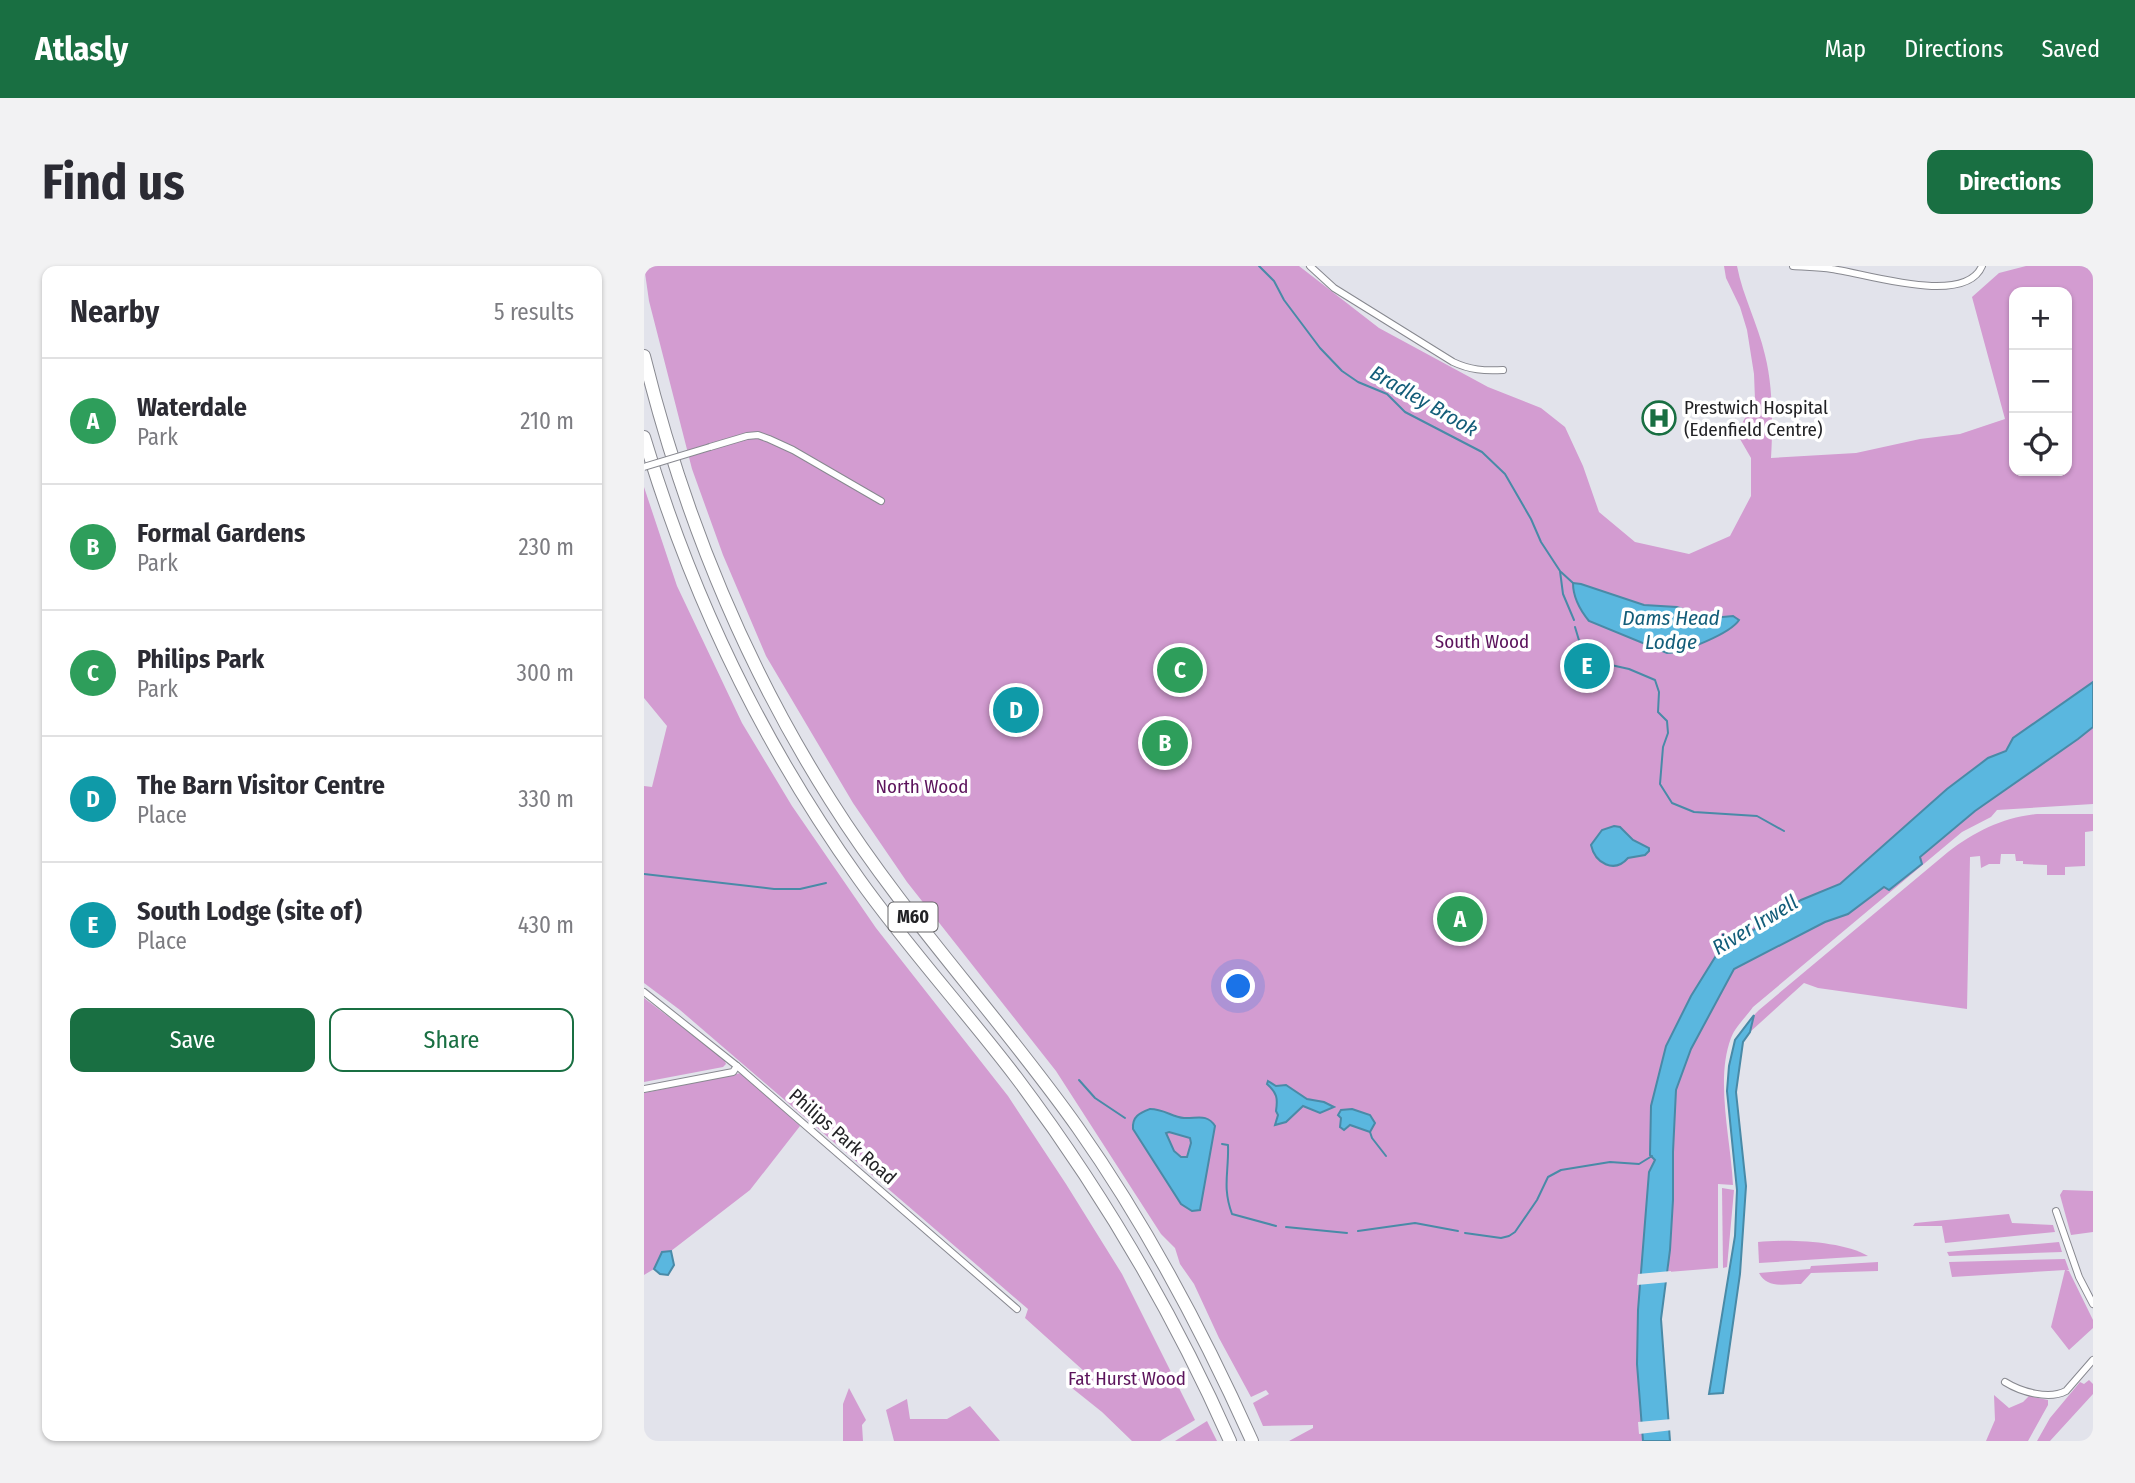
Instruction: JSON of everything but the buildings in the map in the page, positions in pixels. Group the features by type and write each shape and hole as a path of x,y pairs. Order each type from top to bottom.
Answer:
{"highway":[{"name":"M60","path":"644,356 677,474 711,569 779,713 867,857 1024,1055 1106,1171 1189,1308 1252,1441"},
{"name":"M60","path":"644,437 696,587 737,677 779,754 858,879 1014,1075 1088,1179 1161,1299 1230,1441"}],"street":[{"path":"1310,266 1334,288 1452,362 1468,369 1503,370"},
{"path":"1793,266 1833,269 1906,284 1951,284 1974,277 1982,266"},
{"path":"644,467 758,435 793,450 881,501"},
{"name":"Philips Park Road","path":"644,992 737,1066 1017,1309"},
{"path":"644,1089 733,1072 737,1066"},
{"path":"2056,1211 2078,1278 2093,1304"},
{"path":"2005,1382 2014,1388 2043,1394 2061,1394 2093,1360"}],"green space":[{"path":"644,266 1299,266 1379,328 1488,387 1541,408 1565,427 1583,466 1599,512 1635,542 1689,554 1730,536 1751,496 1751,458 1740,439 1740,427 1755,400 1754,374 1747,330 1740,307 1726,278 1724,266 1737,266 1765,355 1772,406 1771,458 1856,453 1920,439 1960,434 2005,419 1972,297 1999,273 2026,266 2093,266 2093,682 2013,738 2006,751 1987,758 1947,789 1840,884 1801,900 1765,924 1722,946 1691,996 1666,1046 1655,1160 1649,1172 1638,1310 1637,1364 1643,1441 1289,1441 1313,1428 1313,1425 1263,1426 1253,1403 1269,1394 1266,1390 1251,1397 1194,1284 1180,1264 1175,1248 1161,1234 1056,1071 907,882 853,803 766,656 723,555 692,469 649,301"},
{"name":"Fat Hurst Wood","path":"644,487 677,586 742,723 792,806 876,928 1008,1096 1122,1274 1195,1420 1160,1441 1132,1441 1072,1388 1085,1372 1025,1318 1028,1309 680,1010 644,983 644,786 652,787 667,726 644,698"},
{"path":"2093,727 2093,804 1997,810 1991,817 1962,832 1753,1007 1738,1026 1731,1038 1724,1072 1733,1185 1718,1184 1718,1268 1668,1272 1676,1090 1691,1049 1734,969 1825,921 1848,914 1975,811"},
{"path":"2037,814 2093,814 2093,831 2085,832 2085,866 2065,867 2065,875 2047,875 2047,865 2023,864 2023,861 2016,861 2015,854 2001,854 2000,864 1989,864 1981,868 1980,856 1970,857 1967,1009 1818,988 1804,983 1750,1032 1754,1015 1759,1010 1948,852 1990,827"},
{"path":"644,998 724,1059 726,1064 723,1067 644,1082"},
{"path":"741,1073 800,1126 750,1190 671,1251 662,1252 654,1269 644,1275 644,1093"},
{"path":"1722,1188 1734,1190 1727,1267 1723,1268"},
{"path":"2063,1190 2093,1191 2093,1232 2071,1235 2060,1195"},
{"path":"2009,1214 2012,1223 2053,1225 2055,1232 1945,1243 1942,1226 1913,1226 1915,1223"},
{"path":"1758,1242 1815,1242 1844,1247 1868,1256 1759,1263"},
{"path":"2059,1242 2062,1252 1949,1256 1947,1252"},
{"path":"2065,1259 2069,1270 2066,1271 2069,1271 2093,1320 2093,1328 2069,1350 2051,1327 2065,1270 1952,1277 1949,1262"},
{"path":"1878,1262 1878,1271 1811,1273 1801,1284 1772,1284 1759,1273 1810,1269 1811,1266"},
{"path":"2089,1380 2093,1384 2093,1394 2050,1441 2037,1441 2050,1418 2080,1382 2084,1384"},
{"path":"849,1388 866,1420 862,1425 863,1441 843,1441 843,1404"},
{"path":"1994,1395 2009,1408 2029,1396 2048,1400 2048,1405 2028,1441 1986,1441 1995,1420"},
{"path":"907,1399 910,1419 947,1419 970,1406 1000,1441 894,1441 886,1410"},
{"path":"1207,1421 1217,1441 1175,1441"}],"water":[{"name":"Dams Head Lodge","path":"1573,583 1644,605 1677,607 1712,618 1733,616 1739,620 1727,631 1706,641 1684,650 1667,653 1589,621 1578,604"},
{"path":"2093,682 2093,727 1975,811 1920,857 1922,864 1889,890 1884,887 1848,914 1825,922 1734,969 1691,1049 1676,1090 1670,1250 1661,1319 1670,1441 1643,1441 1637,1364 1638,1310 1649,1172 1655,1160 1650,1155 1651,1106 1666,1046 1691,996 1722,946 1765,924 1801,900 1840,884 1947,789 1988,758 2006,751 2013,738"},
{"path":"1620,827 1633,840 1649,848 1649,851 1617,865 1611,866 1601,861 1596,857 1591,845 1602,830"},
{"path":"1754,1015 1750,1032 1743,1042 1736,1092 1746,1186 1740,1274 1723,1393 1709,1394 1735,1236 1737,1190 1727,1091 1729,1066 1735,1040"},
{"path":"1268,1081 1276,1086 1286,1085 1307,1099 1334,1107 1320,1113 1303,1106 1286,1122 1275,1125 1278,1115 1277,1099 1267,1084"},
{"path":"1150,1109 1184,1118 1205,1118 1215,1126 1200,1210 1192,1211 1181,1204 1133,1129 1135,1118","holes":["1166,1133 1190,1138 1187,1157 1181,1157 1174,1151"]},
{"path":"1352,1109 1370,1115 1375,1123 1370,1132 1350,1125 1344,1130 1340,1127 1341,1118 1338,1115 1341,1110"},
{"path":"671,1251 674,1265 668,1275 660,1274 654,1269 662,1252"}],"pier":[{"path":"1671,1271 1670,1282 1637,1285 1638,1274"},
{"path":"1672,1419 1673,1430 1639,1434 1638,1422"}],"waterway":[{"name":"Bradley Brook","path":"1259,266 1274,281 1284,300 1320,348 1342,371 1358,382 1387,394 1405,412 1482,452 1505,474 1541,542 1560,571 1563,594 1574,620"},
{"name":"Bradley Brook","path":"1561,572 1573,583"},
{"name":"Bradley Brook","path":"1575,627 1581,647"},
{"name":"Bradley Brook","path":"1588,653 1599,664"},
{"name":"Bradley Brook","path":"1611,665 1655,680 1659,692 1658,712 1667,721 1668,733 1663,747 1660,784 1672,803 1694,812 1757,816 1784,831"},
{"path":"644,874 774,889 800,889 826,883"},
{"path":"1079,1080 1095,1098 1125,1118"},
{"path":"1370,1132 1386,1156"},
{"path":"1222,1144 1228,1145 1227,1187 1232,1214 1276,1226"},
{"path":"1465,1233 1501,1238 1509,1236 1515,1232 1537,1200 1548,1177 1561,1170 1610,1162 1639,1164 1652,1156"},
{"path":"1358,1231 1415,1223 1458,1231"},
{"path":"1286,1227 1347,1233"}],"place":[{"name":"Prestwich Hospital (Edenfield Centre)","path":"1659,418"},
{"name":"South Lodge (site of)","path":"1587,666"},
{"name":"Philips Park","path":"1180,670"},
{"name":"The Barn Visitor Centre","path":"1016,710"},
{"name":"Formal Gardens","path":"1165,743"},
{"name":"Waterdale","path":"1460,919"}],"park label":[{"name":"South Wood","path":"1482,641"},
{"name":"North Wood","path":"922,786"}],"water label":[{"name":"River Irwell","path":"1755,925"}]}
